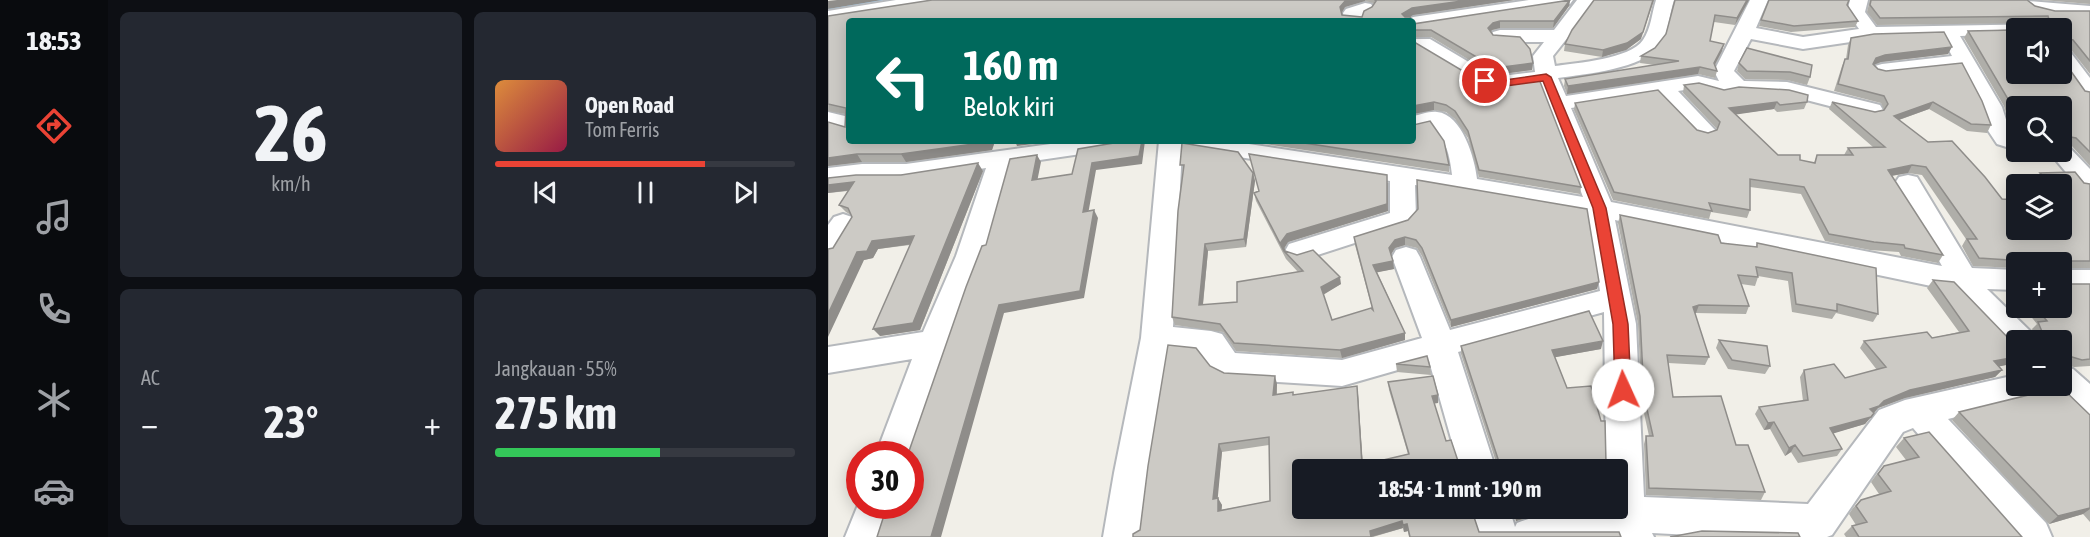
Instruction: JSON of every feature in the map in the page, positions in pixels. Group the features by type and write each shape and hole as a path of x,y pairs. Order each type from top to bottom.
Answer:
{"street":[{"path":"828,16 931,0"},
{"path":"1416,22 1485,5 1564,0"},
{"path":"1586,0 1544,56 1546,76 1600,208 1620,324 1630,526"},
{"path":"1423,43 1490,84 1546,76 1644,52 1653,41 1665,0"},
{"path":"1737,87 1724,74 1724,71 1759,0"},
{"path":"1859,0 1856,12 1871,33"},
{"path":"2026,0 2043,9 2090,11"},
{"path":"1744,32 1803,43 1871,33 2006,29"},
{"path":"1948,31 1991,107 1998,129 2006,139"},
{"path":"1500,36 1559,36"},
{"path":"1882,70 1966,62"},
{"path":"2072,68 2090,92"},
{"path":"1557,104 1698,82 1722,89 1737,87 1785,89 1872,110"},
{"path":"1663,89 1705,131"},
{"path":"1416,122 1435,118 1451,133 1461,152 1465,185"},
{"path":"828,119 846,124"},
{"path":"828,176 862,172 906,172 1103,144"},
{"path":"1123,537 1132,473 1157,338 1171,144"},
{"path":"1202,144 1600,208 1765,240 1930,276 2006,280"},
{"path":"899,441 933,343 970,256 1001,160"},
{"path":"2070,162 2089,183"},
{"path":"1299,252 1403,217 1402,176"},
{"path":"1908,183 1962,279 2010,330"},
{"path":"828,247 843,223"},
{"path":"1406,257 1440,345 1475,459"},
{"path":"2072,280 2090,280"},
{"path":"1157,338 1211,344 1228,366 1342,373 1616,298"},
{"path":"828,360 933,343"},
{"path":"2072,377 2090,375"},
{"path":"2072,388 2090,404"},
{"path":"1531,537 1584,521 1630,526 1670,515 1800,524 1823,530 1891,421 1905,415 2006,392"},
{"path":"1920,412 2032,537"},
{"path":"865,537 871,519"},
{"path":"1493,519 1499,537"}],"building":[{"path":"932,0 1346,0 1340,7 1342,15 1362,17 1364,11 1372,7 1375,0 1469,0 1412,8 1402,14 1410,18 846,18 846,108 828,104 828,16"},
{"path":"1570,0 1554,21 1500,21 1488,28 1493,35 1520,37 1530,49 1533,63 1495,68 1431,30 1416,30 1416,24"},
{"path":"1594,0 1653,0 1643,32 1627,43 1603,50 1565,44 1572,30"},
{"path":"1675,0 1747,0 1737,18 1715,15 1710,41 1724,44 1714,63 1717,71 1700,67 1568,86 1565,79 1679,61 1641,56 1655,48 1666,34"},
{"path":"1769,0 1849,0 1847,5 1858,21 1794,26 1761,20"},
{"path":"1871,0 2027,0 2035,6 2055,11 2090,11 2090,61 2072,40 2072,18 2049,18 2048,16 1880,18 1870,5"},
{"path":"2006,30 2006,84 2072,84 2072,73 2085,91 2090,92 2090,152 2076,138 2072,137 2072,96 2006,96 1968,31"},
{"path":"1944,32 1952,47 1885,55 1876,58 1873,64 1878,69 1886,71 1962,63 1982,101 1991,125 1971,124 1933,102 1894,116 1928,142 1952,141 2002,199 2006,199 2006,240 2072,240 2072,174 2040,173 2075,172 2084,183 2090,184 2090,261 2072,261 2072,252 2006,252 2006,260 1979,258 1967,239 1977,239 1926,167 1912,165 1888,170 1943,255 1905,248 1904,245 1829,234 1804,187 1750,179 1750,210 1709,203 1712,211 1614,192 1575,103 1658,90 1697,130 1708,133 1717,130 1720,122 1684,85 1699,83 1724,90 1739,87 1789,90 1808,95 1807,102 1780,105 1777,102 1729,108 1778,155 1800,155 1800,160 1815,163 1817,155 1853,155 1848,148 1885,147 1832,102 1875,112 1884,110 1888,104 1884,96 1838,84 1845,59 1848,59 1851,38 1874,34"},
{"path":"1416,43 1483,83 1491,85 1539,79 1581,187 1479,170 1468,131 1455,111 1446,105 1434,102 1416,105"},
{"path":"1747,48 1812,65 1810,77 1790,72 1747,71 1739,63"},
{"path":"846,108 846,144 974,144 901,154 857,154 828,158 828,122 845,127"},
{"path":"1430,121 1444,141 1449,165 1311,144 1416,144 1416,124"},
{"path":"1108,144 1141,144 1139,156 1092,163 1083,212 1094,210 1080,291 999,305 931,537 877,537 883,519 924,519 924,441 913,441 966,287 982,246 986,245 1010,159 1037,155 1032,180 1072,174 1078,149"},
{"path":"1182,144 1188,144 1238,152 1253,173 1244,239 1205,244 1199,305 1237,302 1237,282 1303,271 1284,251 1254,193 1259,191 1249,154 1387,175 1387,204 1287,234 1281,242 1285,251 1297,255 1313,250 1340,277 1321,287 1332,320 1371,308 1373,310 1354,237 1408,220 1418,209 1417,180 1587,209 1599,282 1451,320 1422,248 1416,240 1405,237 1395,240 1389,248 1393,261 1373,265 1405,333 1340,350 1234,343 1220,324 1172,317 1178,211 1184,165 1180,165"},
{"path":"978,163 913,323 873,329 914,236 872,241 867,251 857,252 828,314 828,249 833,248 852,217 848,208 839,205 854,182 828,185 828,178 856,175 901,175"},
{"path":"1620,215 1718,235 1721,243 1757,247 1757,243 1876,268 1878,314 1837,304 1837,311 1796,304 1792,273 1756,267 1758,277 1738,275 1749,306 1699,305 1693,307 1709,357 1667,355 1673,397 1721,396 1736,445 1748,445 1765,492 1649,488 1646,436 1653,436 1644,396 1640,316"},
{"path":"1933,280 1954,282 2006,336 2006,359 1994,361 2002,370 1910,390 1884,401 1879,406 1870,409 1874,413 1871,417 1830,428 1842,449 1803,456 1795,445 1789,448 1774,422 1768,423 1759,407 1808,400 1804,370 1834,364 1845,378 1886,367 1864,341 1927,332 1932,338 1969,331"},
{"path":"2072,284 2090,284 2090,359 2082,360 2072,357 2072,330 2041,330 2038,322 2047,321 2044,318 2072,318"},
{"path":"1589,311 1603,341 1552,350 1567,388 1591,386 1601,421 1605,421 1606,459 1498,459 1461,346"},
{"path":"1719,340 1767,346 1770,366 1732,360"},
{"path":"1168,345 1196,348 1210,366 1224,373 1275,376 1273,395 1293,392 1293,395 1357,386 1362,459 1292,459 1292,519 1475,519 1479,532 1619,532 1621,537 1410,537 1407,524 1403,525 1402,521 1370,531 1371,537 1133,537 1133,534 1140,530","holes":["1269,437 1270,501 1218,511 1218,498 1213,499 1219,444"]},
{"path":"1427,356 1430,367 1396,364"},
{"path":"1433,376 1438,395 1432,396 1446,441 1451,440 1457,459 1388,459 1409,454 1388,382"},
{"path":"2024,396 2070,396 2090,415 2090,508 2058,516 1959,412"},
{"path":"1929,432 2022,537 1859,537 1852,526 1867,522 1856,506 1861,500 1891,491 1878,474 1884,466 1919,457 1904,438"},
{"path":"1702,531 1798,533 1800,537 1670,537"}],"waterway":[{"path":"828,11 881,0"}],"route":[{"path":"1485,81 1498,84 1546,77 1600,208 1620,324 1623,390"}]}
